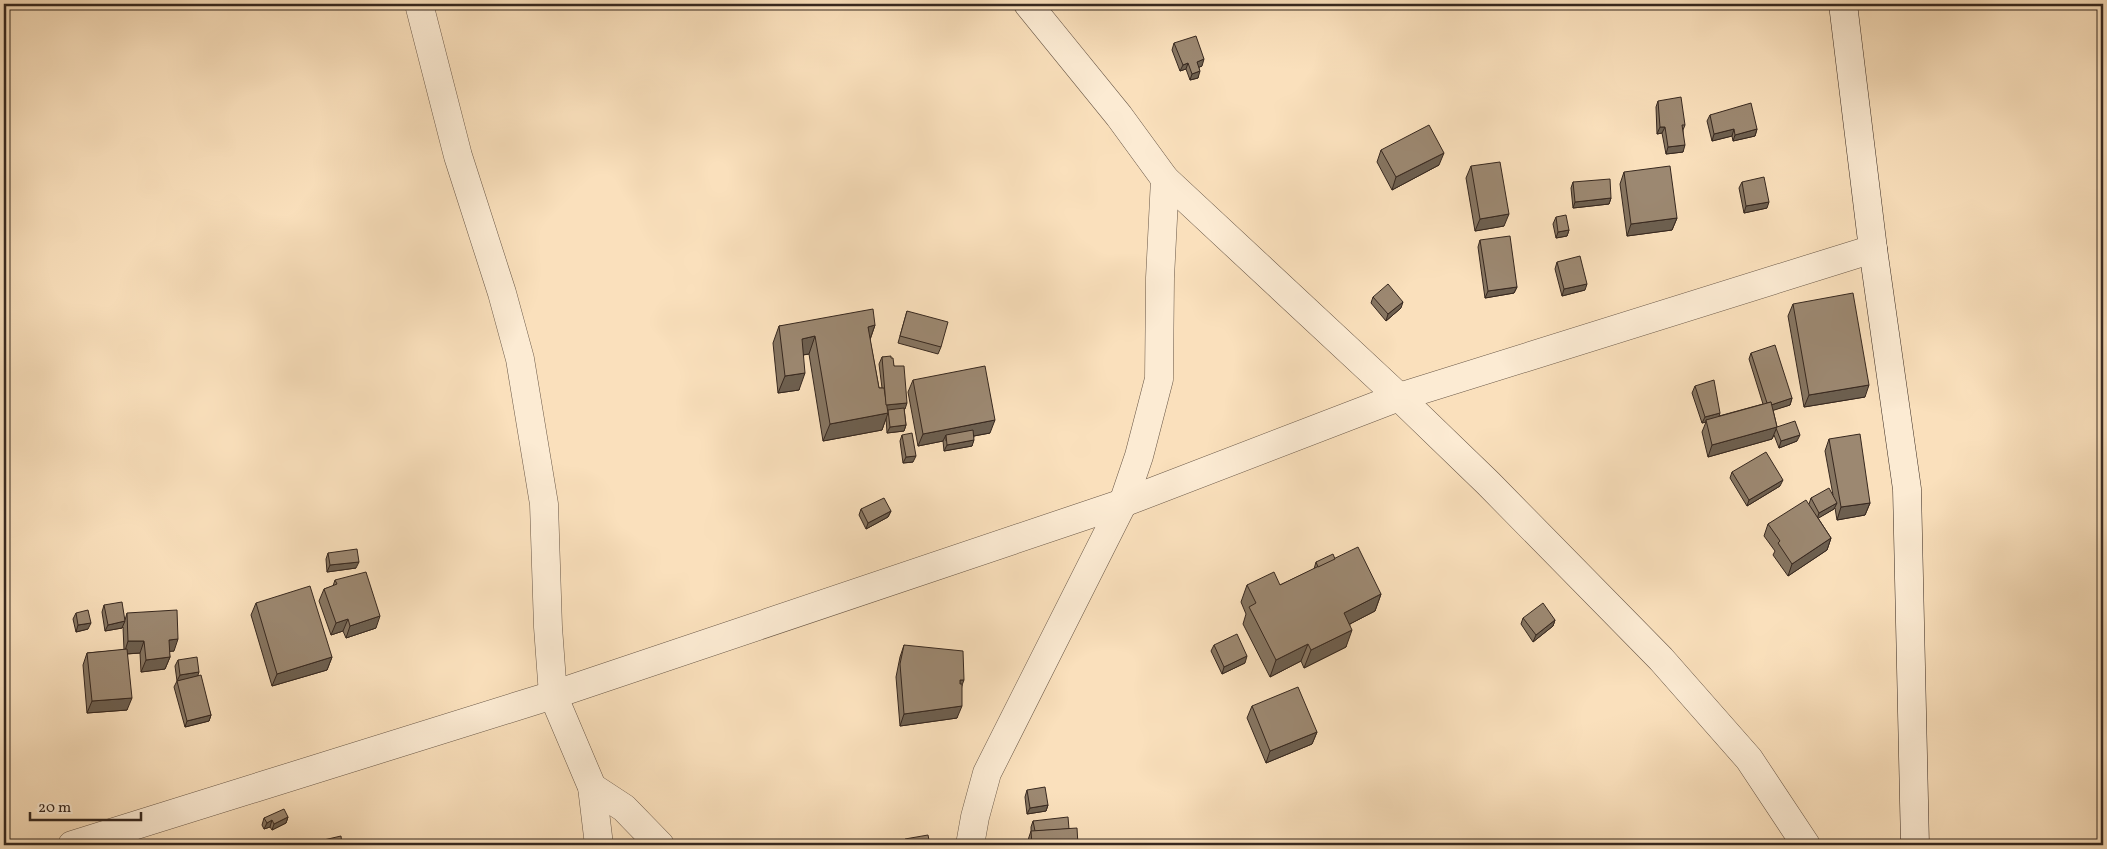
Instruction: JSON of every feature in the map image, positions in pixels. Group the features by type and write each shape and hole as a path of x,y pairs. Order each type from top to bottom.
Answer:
{"street":[{"path":"419,4 458,156 502,293 520,359 544,504 548,627 553,694 592,787 599,845"},
{"path":"1028,4 1119,116 1164,179 1400,397 1488,483 1661,659 1749,759 1806,845"},
{"path":"1843,4 1873,249 1907,489 1916,845"},
{"path":"970,845 974,816 986,773 1123,503 1138,456 1159,379 1160,278 1164,179"},
{"path":"72,845 553,694 1123,503 1400,397 1873,249"},
{"path":"592,787 624,808 660,845"}],"building":[{"path":"1196,36 1204,59 1197,62 1200,71 1192,74 1188,63 1183,65 1174,43"},
{"path":"1681,97 1685,125 1682,125 1685,145 1668,147 1665,127 1660,127 1658,101"},
{"path":"1751,103 1757,129 1735,135 1734,129 1714,134 1710,115"},
{"path":"1429,125 1444,153 1396,177 1381,150"},
{"path":"1500,162 1509,214 1480,219 1471,166"},
{"path":"1670,166 1677,218 1631,224 1624,172"},
{"path":"1764,177 1769,202 1746,206 1742,182"},
{"path":"1610,179 1611,198 1575,202 1573,182"},
{"path":"1566,215 1569,230 1558,232 1556,217"},
{"path":"1510,236 1517,287 1488,291 1480,240"},
{"path":"1580,256 1587,284 1564,289 1557,262"},
{"path":"1388,284 1403,302 1388,314 1373,297"},
{"path":"1853,293 1869,385 1809,395 1793,304"},
{"path":"873,309 875,325 868,327 879,388 884,388 888,413 830,424 815,336 802,339 805,373 785,376 779,326"},
{"path":"907,311 948,322 941,347 900,336"},
{"path":"1775,345 1792,398 1771,405 1771,402 1767,403 1751,353"},
{"path":"891,356 894,366 904,366 907,403 886,405 882,357"},
{"path":"985,366 995,420 923,434 913,380"},
{"path":"1714,380 1720,413 1705,417 1695,386"},
{"path":"1771,402 1777,427 1712,445 1706,420"},
{"path":"904,408 906,425 890,427 888,410"},
{"path":"1795,421 1800,435 1781,441 1776,428"},
{"path":"973,430 974,440 947,445 946,435"},
{"path":"912,433 916,456 906,457 902,435"},
{"path":"1860,434 1870,503 1841,507 1829,439"},
{"path":"1766,452 1783,480 1749,500 1732,472"},
{"path":"1829,488 1837,503 1819,513 1811,498"},
{"path":"884,498 891,511 868,523 861,509"},
{"path":"1806,500 1831,538 1792,564 1778,543 1780,541 1768,524"},
{"path":"1358,547 1381,594 1344,613 1352,630 1311,650 1308,644 1276,660 1249,607 1256,603 1247,585 1274,572 1280,585"},
{"path":"357,549 359,562 330,565 328,553"},
{"path":"1333,554 1335,559 1318,567 1316,562"},
{"path":"366,572 380,616 350,626 348,619 336,623 324,589 337,584 335,580"},
{"path":"310,586 332,657 277,674 256,603"},
{"path":"122,602 125,621 108,625 104,605"},
{"path":"1543,603 1555,620 1536,635 1523,618"},
{"path":"88,610 91,623 78,625 76,613"},
{"path":"177,610 178,639 169,640 170,657 146,660 144,641 128,641 127,613"},
{"path":"1237,634 1247,656 1224,667 1214,645"},
{"path":"904,645 963,651 964,680 960,680 960,684 962,684 962,706 904,714 900,664"},
{"path":"127,649 132,698 92,701 87,653"},
{"path":"197,657 199,672 180,675 178,660"},
{"path":"201,675 211,715 187,721 177,681"},
{"path":"1298,687 1317,732 1270,751 1252,706"},
{"path":"1045,787 1048,805 1030,808 1027,790"},
{"path":"284,809 288,817 274,824 272,820 267,823 264,818"},
{"path":"1068,817 1069,829 1035,831 1033,821"},
{"path":"1077,828 1078,845 1032,845 1031,831"},
{"path":"928,835 930,845 906,845 905,839"},
{"path":"341,836 342,845 302,845"}]}
